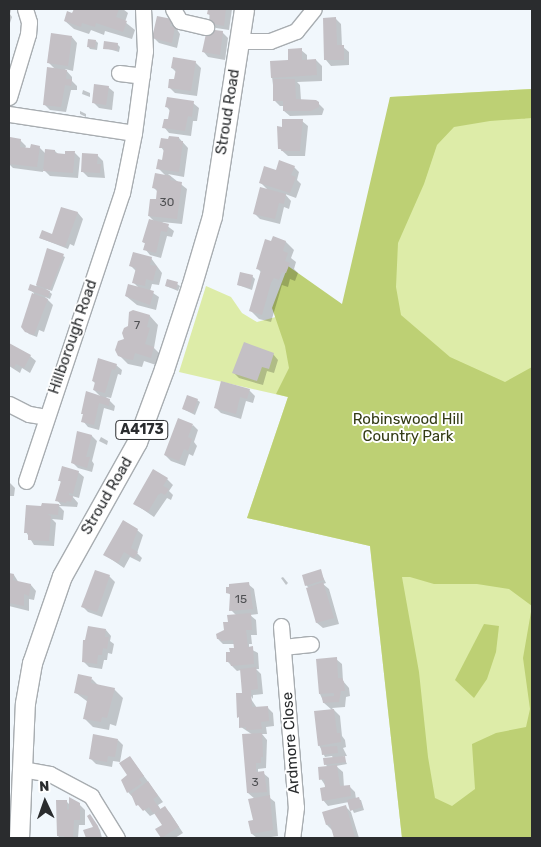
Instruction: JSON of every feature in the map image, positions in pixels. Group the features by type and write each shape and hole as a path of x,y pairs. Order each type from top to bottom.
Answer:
{"main road":[{"name":"Stroud Road","path":"19,838 26,703 32,663 62,576 137,442 191,287 212,216 244,9"}],"street":[{"path":"9,97 28,34 29,22 25,9"},
{"name":"Hillborough Road","path":"26,482 46,417 122,193 134,134 145,52 143,9"},
{"path":"174,9 180,21 206,27"},
{"path":"239,41 270,41 296,31 314,9"},
{"path":"120,73 142,76"},
{"path":"9,114 134,134"},
{"path":"9,404 29,414 46,417"},
{"name":"Ardmore Close","path":"281,626 296,807 292,838"},
{"path":"283,647 311,644"},
{"path":"22,769 50,774 91,796 117,838"}],"green space":[{"name":"Robinswood Hill Country Park","path":"532,89 532,838 402,838 370,546 247,518 288,397 179,372 206,286 231,297 242,313 257,322 317,306 354,313 390,97"},
{"name":"Robinswood Hill Country Park","path":"532,89 532,118 490,121 454,127 437,145 424,184 398,243 396,287 401,315 450,357 505,382 532,367 532,606 532,838 402,838 370,546 247,518 288,397 276,394 289,368 285,346 272,308 288,266 342,304 390,97","holes":["402,577 410,577 434,584 477,584 509,589 532,606 523,658 530,709 526,727 496,733 472,744 475,789 452,806 435,798 428,757 419,672"]},
{"path":"484,624 499,626 496,652 487,679 474,698 455,680"}],"building":[{"path":"74,9 119,9 116,17 127,21 123,32 96,23 95,27 82,23 81,27 64,21 67,11 72,13"},
{"path":"208,9 226,9 224,26 209,23 210,15 207,14"},
{"path":"157,16 172,19 170,26 175,27 172,43 152,38"},
{"path":"336,17 337,45 344,45 344,60 324,60 323,18"},
{"path":"207,29 223,31 220,55 202,52"},
{"path":"51,33 72,36 68,66 47,63"},
{"path":"88,39 96,40 95,48 87,47"},
{"path":"104,41 118,43 117,50 103,49"},
{"path":"302,48 302,60 316,59 317,75 271,78 270,61 288,60 288,49"},
{"path":"173,57 196,61 191,91 168,88 169,79 174,79 176,69 171,68"},
{"path":"47,67 67,70 66,79 72,79 71,86 65,85 61,107 43,105"},
{"path":"273,79 295,79 296,99 316,100 319,102 319,107 311,111 283,111 283,101 273,101"},
{"path":"94,84 109,86 106,105 92,103"},
{"path":"167,97 194,101 192,117 188,116 185,131 162,128 164,119 168,119 170,108 165,107"},
{"path":"282,119 303,119 300,151 281,151 282,149 278,149 277,126 282,127"},
{"path":"169,136 179,137 179,141 183,141 179,172 156,169 158,159 162,160 164,148 159,148 161,138 168,139"},
{"path":"10,137 21,139 20,147 30,148 31,144 40,146 37,167 9,164"},
{"path":"45,149 65,154 65,151 75,151 73,173 43,171"},
{"path":"82,153 98,154 97,164 101,164 100,173 81,172"},
{"path":"279,160 295,166 291,175 296,177 290,193 259,183 264,166 276,170"},
{"path":"155,173 171,176 170,180 182,182 177,219 148,216 150,199 156,199 157,189 152,188"},
{"path":"260,187 286,194 284,204 279,203 275,219 253,214"},
{"path":"61,207 78,212 65,247 39,238 42,230 52,234"},
{"path":"149,219 169,224 167,232 161,231 156,253 143,250 145,243 142,242"},
{"path":"273,236 286,241 283,251 288,253 285,261 290,263 286,273 282,272 279,280 274,278 271,283 262,315 249,311 261,270 256,269 265,239 271,241"},
{"path":"47,248 64,254 50,290 36,285"},
{"path":"133,252 152,257 150,265 157,266 153,281 146,279 145,286 132,283 136,268 129,266"},
{"path":"240,272 253,275 250,288 237,285"},
{"path":"167,279 178,282 176,289 165,286"},
{"path":"30,284 50,291 48,297 28,290"},
{"path":"128,284 154,291 150,305 125,296"},
{"path":"32,293 48,299 34,335 25,332 21,327"},
{"path":"133,310 150,315 147,327 150,328 145,344 154,347 151,358 135,353 133,360 127,359 118,356 115,350 118,341 124,339 122,333 124,328 128,326 129,312"},
{"path":"244,342 274,353 269,369 262,367 257,381 232,373"},
{"path":"9,343 31,355 24,368 16,364 14,368 9,365"},
{"path":"98,358 117,364 115,370 112,369 105,393 93,390 95,382 92,381"},
{"path":"221,381 250,389 247,399 240,397 236,414 214,408"},
{"path":"86,391 110,399 109,406 99,403 94,425 81,422"},
{"path":"187,395 198,399 193,413 182,409"},
{"path":"178,418 193,424 188,437 192,439 188,451 184,449 179,461 164,455"},
{"path":"77,431 92,435 86,457 90,457 87,468 71,463"},
{"path":"62,466 79,471 73,494 69,493 69,495 73,496 71,502 67,501 66,503 55,501 61,481 58,481"},
{"path":"153,469 168,478 163,486 169,489 165,495 161,493 158,495 148,512 133,504"},
{"path":"42,503 59,504 58,515 47,514 51,516 49,541 28,540 28,533 24,533 26,505 41,506"},
{"path":"123,520 138,529 131,548 138,552 134,558 124,552 118,563 103,555"},
{"path":"321,569 324,580 305,586 302,575"},
{"path":"95,570 110,575 97,612 81,607"},
{"path":"9,573 14,574 13,580 31,584 29,596 24,594 24,606 9,603"},
{"path":"249,582 253,609 229,611 230,594 226,593 226,587 229,587 229,584"},
{"path":"323,582 334,618 316,623 306,588"},
{"path":"251,613 252,630 246,630 248,647 253,646 254,664 231,666 230,662 226,662 226,652 230,652 229,648 234,648 233,640 221,641 221,639 217,639 216,634 224,630 223,622 228,622 227,615"},
{"path":"88,626 106,629 105,637 109,637 107,649 103,648 102,655 98,655 97,664 82,662 83,640 85,640"},
{"path":"337,657 338,678 342,678 345,691 341,691 339,702 323,703 322,697 334,696 334,693 319,694 316,659"},
{"path":"256,667 258,689 251,690 252,707 268,706 269,721 261,722 262,729 246,730 246,727 239,728 236,693 242,693 240,669"},
{"path":"78,674 92,677 91,683 115,688 107,718 102,717 101,722 83,719 88,696 74,693"},
{"path":"334,709 337,733 340,733 341,742 318,746 314,711"},
{"path":"262,733 263,757 261,757 261,763 256,763 256,772 264,771 267,792 247,793 242,734"},
{"path":"93,734 118,739 115,757 108,756 107,762 89,759"},
{"path":"337,746 338,753 322,755 321,747"},
{"path":"130,756 144,776 139,779 142,783 127,793 121,780 127,775 119,763"},
{"path":"345,756 346,762 324,765 323,758"},
{"path":"337,765 340,786 350,785 351,796 322,801 320,788 325,787 324,779 319,780 318,767"},
{"path":"148,781 158,796 153,799 160,809 153,813 149,807 143,811 138,805 136,806 131,794"},
{"path":"270,795 273,830 251,834 248,821 253,820 248,799"},
{"path":"69,797 80,803 80,820 74,820 73,838 64,838 64,836 57,836 56,800 67,800 67,810 69,809"},
{"path":"359,797 362,807 350,811 347,800"},
{"path":"346,805 355,837 334,838 330,824 326,825 322,812"},
{"path":"165,806 179,827 161,838 155,829 162,825 154,813"},
{"path":"90,814 98,826 101,838 86,838 83,830 93,827 87,816"}]}
